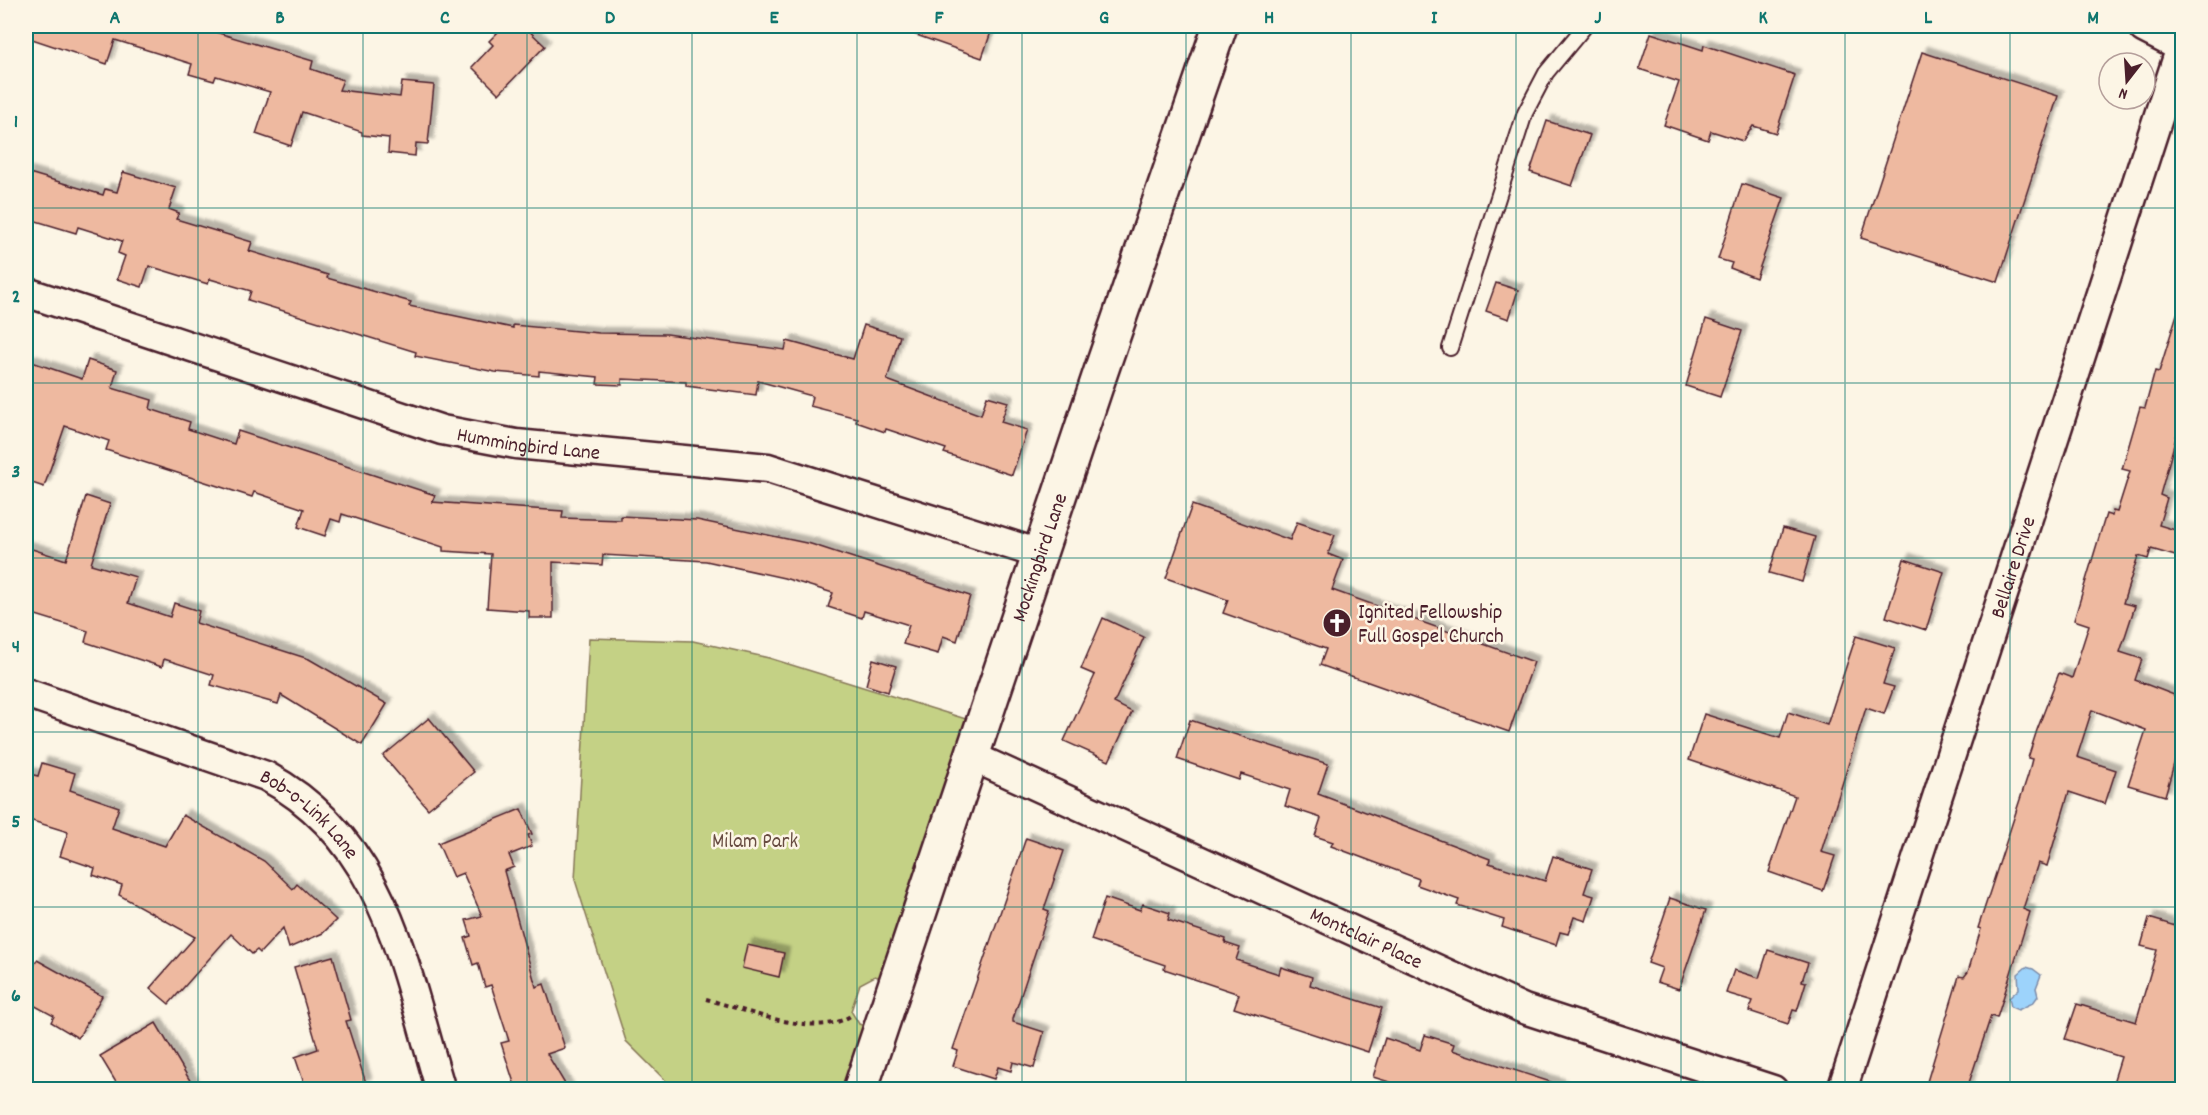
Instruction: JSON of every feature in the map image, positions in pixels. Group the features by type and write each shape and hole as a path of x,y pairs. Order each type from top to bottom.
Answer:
{"street":[{"name":"Mockingbird Lane","path":"860,1089 1220,26"},
{"path":"2145,26 2182,44"},
{"name":"Bellaire Drive","path":"1842,1089 2182,44"},
{"name":"Hummingbird Lane","path":"26,292 442,430 516,444 768,468 1040,554"},
{"name":"Bob-o-Link Lane","path":"26,693 266,776 292,792 326,819 360,861 383,906 441,1089"},
{"name":"Montclair Place","path":"971,756 1524,1009 1773,1089"}],"lane":[{"path":"1450,348 1524,113 1546,73 1585,26"}],"path":[{"path":"706,999 789,1022 830,1024 856,1012 884,1020"}],"green space":[{"name":"Milam Park","path":"589,638 693,641 769,658 982,724 896,983 875,976 860,984 851,1011 859,1024 880,1031 860,1089 674,1089 626,1041 575,880"}],"water":[{"path":"2026,967 2041,975 2036,988 2038,996 2033,1003 2018,1010 2011,1007 2009,998 2019,989 2018,974"}],"building":[{"path":"26,26 195,26 313,61 311,69 343,80 339,90 400,97 402,82 434,85 428,144 416,143 415,156 388,153 389,138 362,135 362,132 302,112 291,146 256,134 270,92 216,76 214,81 189,74 192,64 115,40 107,64 26,37"},
{"path":"504,26 524,26 545,46 499,94 472,67 493,45 489,41"},
{"path":"899,26 993,26 982,58 899,29"},
{"path":"1651,33 1703,50 1704,45 1795,75 1776,133 1753,126 1743,141 1711,131 1708,140 1664,125 1679,82 1639,69"},
{"path":"1922,52 2058,96 1998,282 1861,238"},
{"path":"1547,121 1590,135 1572,186 1530,172"},
{"path":"26,172 103,195 105,189 117,192 123,172 176,188 169,209 179,213 176,219 252,242 249,251 328,275 327,278 411,302 409,306 513,328 513,325 599,333 667,334 785,350 787,341 853,359 864,325 900,336 887,380 981,415 987,396 1008,402 1001,422 1027,430 1012,475 944,453 946,449 886,429 885,432 856,422 857,418 810,406 812,396 758,381 756,395 686,386 686,382 622,379 622,385 597,384 598,377 539,371 539,376 495,372 415,356 416,352 248,300 251,291 210,279 208,284 149,266 142,287 117,279 125,256 118,253 122,241 78,227 76,233 26,218"},
{"path":"1742,184 1784,198 1756,278 1730,268 1732,263 1718,259"},
{"path":"1496,283 1518,290 1509,319 1486,311"},
{"path":"2177,314 2182,315 2182,416 2160,495 2167,498 2159,525 2182,532 2182,558 2151,549 2148,559 2138,556 2123,603 2135,606 2120,652 2142,659 2135,680 2182,698 2182,735 2165,796 2128,785 2146,730 2092,710 2077,757 2116,770 2105,804 2069,792 2047,866 2038,863 2023,909 2030,912 1997,1018 1991,1016 1967,1089 1943,1089 1926,1085 1959,976 1964,977 1968,972 1981,929 1978,928 2028,775 2032,759 2028,758 2037,730 2059,673 2072,678 2089,625 2074,620 2106,514 2112,516 2113,511 2117,512 2130,471 2122,469 2140,407 2145,408 2155,371 2159,372"},
{"path":"1706,319 1742,331 1720,397 1686,386"},
{"path":"26,360 82,379 88,360 117,370 112,388 152,400 150,409 190,422 188,429 234,444 238,431 435,495 432,502 563,511 562,518 621,520 621,516 697,520 811,544 970,596 957,641 943,636 938,654 903,644 909,625 864,611 862,618 828,607 833,593 784,578 706,561 603,555 602,565 553,562 553,618 529,618 529,611 487,608 491,554 443,551 443,547 342,514 340,522 331,519 325,536 298,527 304,509 254,492 252,497 106,450 109,441 65,426 44,487 26,481"},
{"path":"86,496 110,504 91,564 136,577 128,603 170,617 174,603 199,611 196,623 309,659 387,704 362,745 281,695 278,704 211,685 214,675 164,659 162,667 85,642 88,631 26,612 26,547 66,560"},
{"name":"Ignited Fellowship Full Gospel Church","path":"1192,505 1290,540 1297,522 1335,535 1328,554 1343,560 1332,590 1534,662 1509,732 1320,665 1326,649 1223,613 1228,600 1166,578"},
{"path":"1783,528 1815,537 1802,582 1769,573"},
{"path":"1904,559 1944,572 1926,630 1886,617"},
{"path":"1103,618 1144,637 1114,703 1132,712 1109,761 1064,741 1095,675 1081,669"},
{"path":"1856,636 1895,648 1883,684 1894,687 1884,714 1866,708 1821,852 1835,856 1823,891 1769,872 1795,796 1689,760 1704,714 1780,738 1788,712 1827,725"},
{"path":"873,659 896,666 888,692 866,685"},
{"path":"429,718 474,772 428,809 383,756"},
{"path":"1190,720 1328,764 1318,794 1490,859 1489,863 1545,881 1553,856 1592,869 1584,893 1594,896 1586,921 1574,917 1568,934 1560,932 1556,945 1502,927 1504,920 1457,905 1459,900 1417,885 1419,879 1331,846 1333,842 1315,836 1321,818 1285,806 1290,790 1241,774 1239,780 1177,759"},
{"path":"42,763 75,773 70,790 119,807 112,828 165,846 183,815 264,861 293,889 297,884 336,920 323,933 289,948 283,928 260,953 257,950 252,954 231,934 169,1004 150,988 195,937 119,895 122,885 93,875 95,868 60,856 68,832 26,819 26,773 38,776"},
{"path":"521,809 532,834 528,835 532,846 509,855 514,867 504,871 536,987 544,984 565,1048 547,1054 568,1089 516,1089 501,1043 509,1041 491,985 485,987 478,963 473,965 465,938 471,936 466,920 482,916 463,873 453,877 438,843"},
{"path":"1026,838 1064,851 1044,909 1049,911 1013,1019 1013,1022 1044,1032 1034,1068 1013,1062 1011,1071 998,1067 994,1079 953,1066 958,1051 953,1049"},
{"path":"1105,898 1140,910 1143,904 1170,913 1168,920 1226,939 1225,943 1240,948 1236,960 1279,974 1281,967 1312,977 1310,985 1382,1008 1368,1052 1234,1008 1239,994 1164,969 1165,965 1091,940"},
{"path":"1670,898 1706,910 1679,989 1657,982 1662,968 1648,963"},
{"path":"2149,918 2182,928 2182,1089 2111,1089 2121,1057 2065,1039 2077,1004 2136,1022 2157,950 2141,946"},
{"path":"747,945 784,953 779,977 742,968"},
{"path":"1768,950 1808,963 1802,981 1806,982 1797,1011 1793,1010 1788,1024 1749,1011 1753,1001 1726,993 1734,970 1759,978"},
{"path":"333,956 351,1020 346,1021 366,1083 351,1089 306,1089 295,1057 318,1049 294,967"},
{"path":"37,960 102,996 78,1038 51,1022 54,1016 26,1001 26,981"},
{"path":"156,1023 195,1089 120,1089 100,1056"},
{"path":"1425,1035 1454,1044 1452,1050 1560,1085 1560,1089 1412,1089 1373,1077 1385,1038 1420,1050"}],"place":[{"name":"Ignited Fellowship Full Gospel Church","path":"1337,623"}]}
